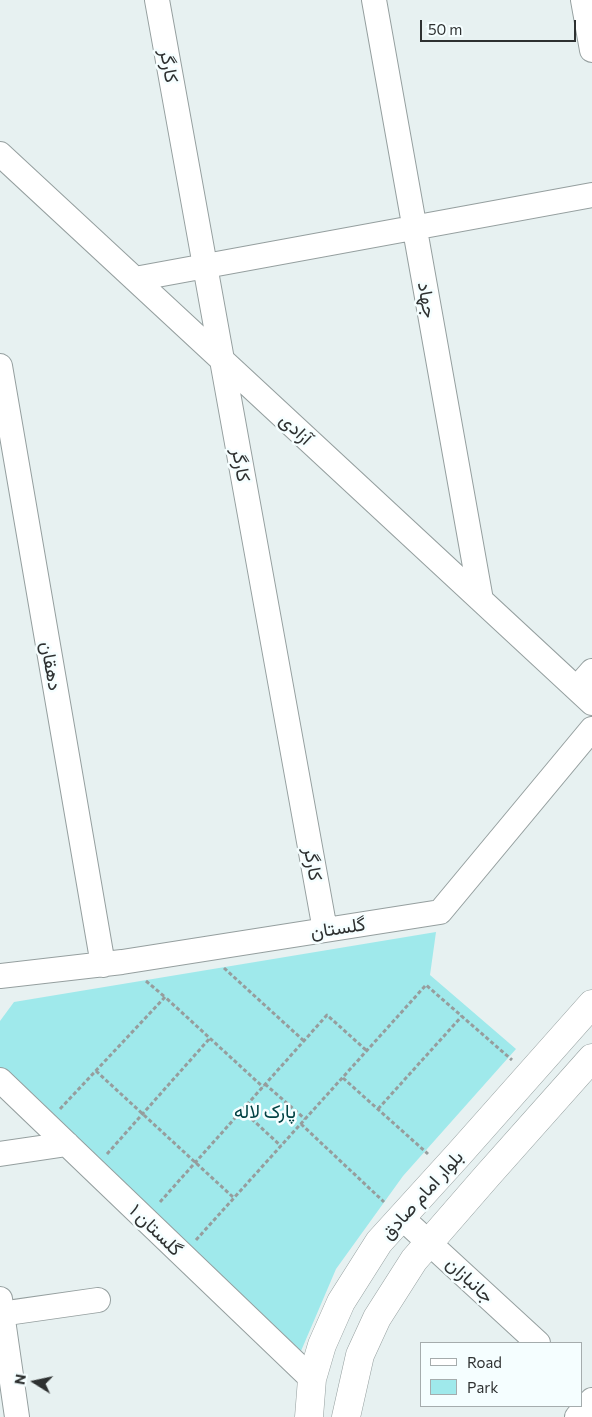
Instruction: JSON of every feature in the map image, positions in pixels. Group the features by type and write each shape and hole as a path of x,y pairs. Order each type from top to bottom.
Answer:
{"street":[{"name":"کارگر","path":"157,0 325,930"},
{"name":"جهاد","path":"374,0 481,600"},
{"path":"583,0 592,50"},
{"name":"آزادی","path":"0,154 481,600 587,688"},
{"path":"135,279 592,195"},
{"name":"دهقان","path":"0,366 102,965"},
{"name":"گلستان","path":"0,976 102,965 440,912 592,729"},
{"name":"بلوار امام صادق","path":"309,1417 312,1379 322,1345 341,1302 379,1242 460,1154 592,1004"},
{"name":"بلوار امام صادق","path":"346,1417 360,1355 377,1318 414,1260 592,1058"},
{"name":"گلستان ۱","path":"0,1080 312,1379"},
{"path":"0,1154 67,1144"},
{"name":"جانبازان","path":"402,1217 537,1342"},
{"path":"17,1417 1,1309 98,1300"},
{"path":"582,1384 592,1394"},
{"path":"577,1417 592,1400"}],"path":[{"path":"203,949 304,1041"},
{"path":"183,1255 426,985 515,1062"},
{"path":"46,1124 165,997 264,1086 305,1120"},
{"path":"145,1219 327,1015 367,1051"},
{"path":"378,1109 462,1016"},
{"path":"93,1169 210,1038"},
{"path":"96,1071 234,1198"},
{"path":"343,1078 432,1157"},
{"path":"242,1110 280,1146"},
{"path":"301,1124 402,1217"}],"green space":[{"name":"پارک لاله","path":"436,932 430,975 516,1049 403,1176 336,1269 301,1351 0,1070 0,1021 14,1002"}]}
